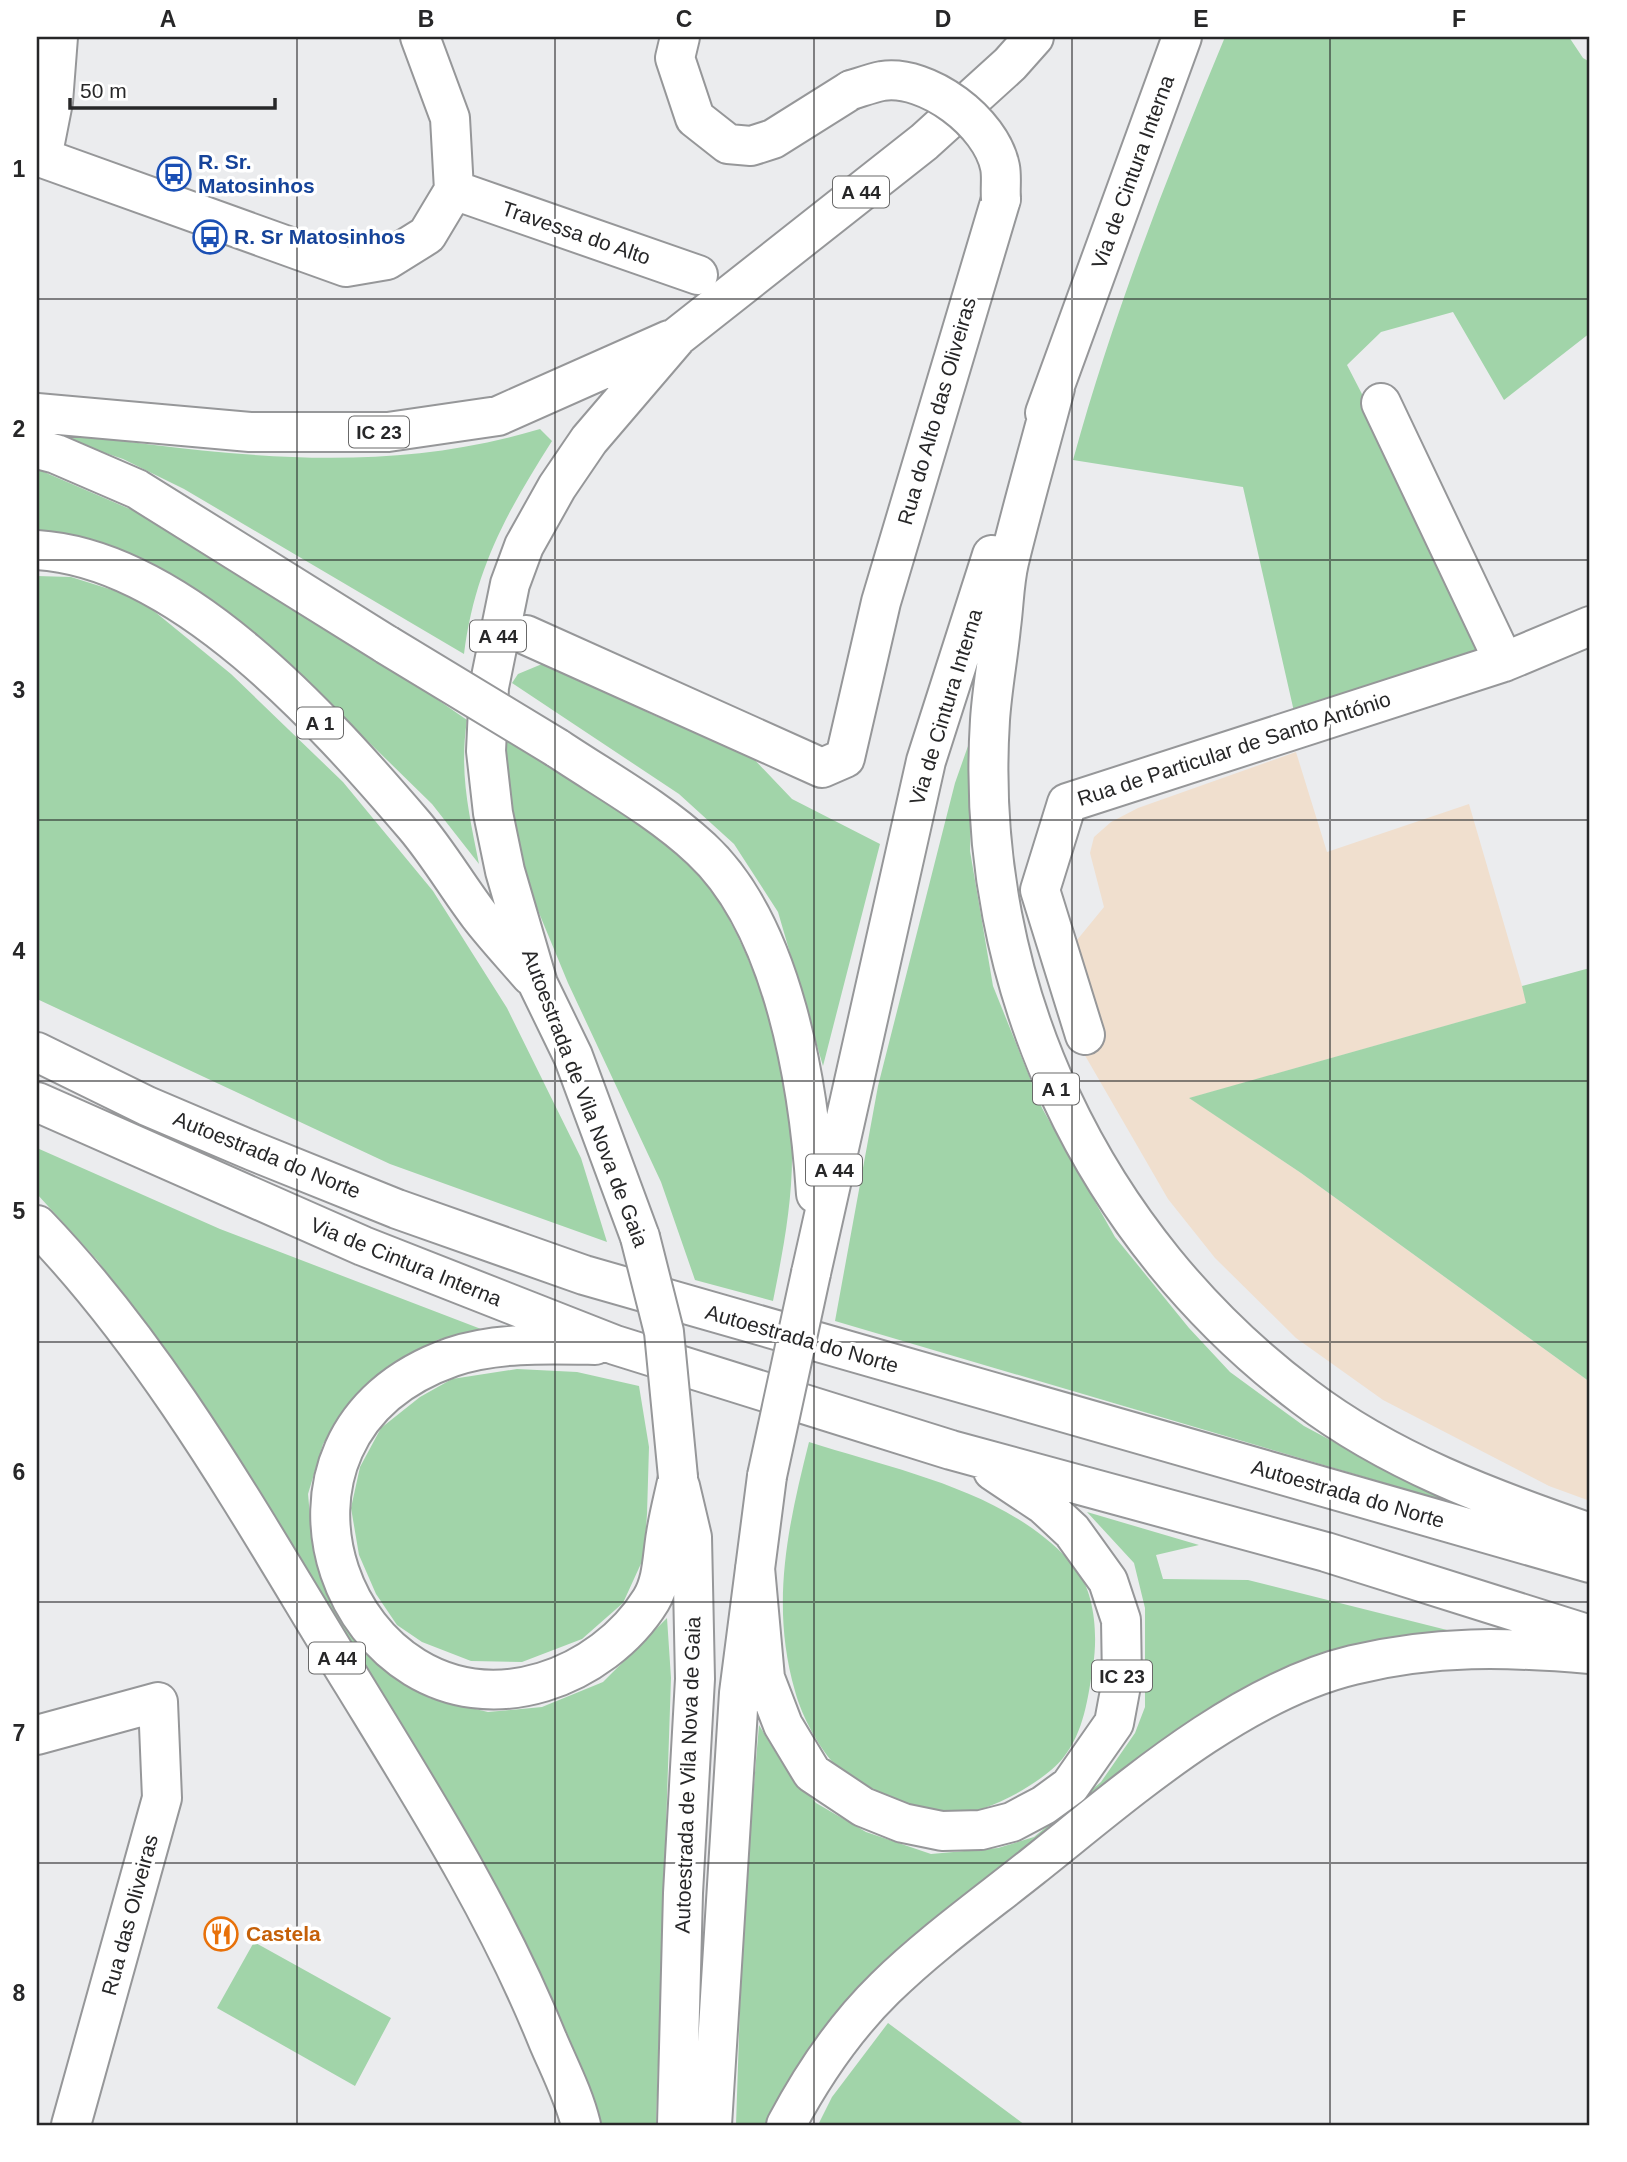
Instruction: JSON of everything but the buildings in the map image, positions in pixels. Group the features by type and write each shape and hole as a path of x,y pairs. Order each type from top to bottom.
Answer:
{"main road":[{"path":"58,37 53,102 39,157 346,267 387,260 427,235 454,190 450,118 420,37"},
{"name":"Rua do Alto das Oliveiras","path":"526,635 822,768 845,758 881,602 1000,199 1000,166 984,132 950,98 915,86 884,80 851,90 773,139 751,146 729,144 695,118 675,58 680,37"},
{"name":"A 44","path":"678,336 924,142 1010,64 1034,37"},
{"name":"Via de Cintura Interna","path":"755,1568 766,1476 926,761 1014,488 1055,388 1182,37"},
{"name":"Travessa do Alto","path":"454,190 698,275"},
{"name":"IC 23","path":"37,413 250,432 388,432 498,416 678,336"},
{"name":"Autoestrada de Vila Nova de Gaia","path":"677,2125 683,1893 695,1679 692,1537 678,1477 664,1332 640,1237 573,1056 538,984 505,871 493,813 486,751 489,687 510,584 524,546 557,487 589,440 678,336"},
{"name":"A 1","path":"1055,388 1008,566 990,721 990,747 994,870 1004,927 1035,1037 1057,1090 1111,1192 1145,1240 1219,1321 1306,1398 1363,1436 1432,1471 1499,1501 1590,1533"},
{"path":"1381,404 1504,662"},
{"path":"37,449 137,489 557,748 651,810 702,850 742,901 774,971 799,1048 812,1141 815,1257"},
{"name":"A 1","path":"37,550 67,552 128,572 192,611 274,674 415,826 481,918 538,984"},
{"name":"Rua de Particular de Santo António","path":"1085,1035 1040,890 1067,803 1504,662 1590,626"},
{"path":"37,1041 147,1106"},
{"name":"Autoestrada do Norte","path":"37,1052 147,1106 397,1209 584,1275 1590,1563"},
{"name":"Via de Cintura Interna","path":"37,1102 363,1246 615,1345 951,1450"},
{"name":"A 44","path":"37,1224 67,1256 130,1335 185,1414 429,1807 484,1902 530,1997 581,2125"},
{"path":"615,1345 492,1349 454,1356 396,1384 352,1432 338,1459 331,1485 333,1554 347,1590 369,1626 391,1652 426,1674 465,1686 520,1689 566,1675 618,1639 652,1599 663,1566 666,1534 678,1477"},
{"path":"951,1450 1326,1552 1590,1635"},
{"name":"IC 23","path":"755,1568 765,1678 783,1725 812,1773 863,1807 902,1823 942,1831 981,1830 1012,1822 1044,1805 1070,1786 1114,1723 1122,1680 1121,1620 1108,1581 1072,1531 1044,1505 986,1466 951,1450"},
{"name":"Autoestrada de Vila Nova de Gaia","path":"712,2125 739,1693 755,1568"},
{"path":"786,2125 809,2081 884,1989 1137,1783 1214,1728 1275,1695 1351,1665 1438,1650 1506,1647 1590,1654"},
{"name":"Rua das Oliveiras","path":"37,1735 158,1702 162,1798 71,2125"}],"shaded area":[{"path":"1296,752 1327,852 1469,804 1527,1003 1190,1098 1301,1173 1590,1382 1590,1501 1549,1486 1383,1400 1296,1338 1215,1258 1168,1199 1083,1052 1074,966 1077,940 1104,907 1090,853 1094,837 1111,822 1138,808"}],"green space":[{"path":"1225,37 1569,37 1583,58 1590,62 1590,333 1504,400 1453,312 1381,332 1347,365 1494,650 1295,716 1243,487 1073,460 1105,352 1142,246"},
{"path":"540,429 552,441 495,542 476,594 464,654 184,489 123,459 37,430 227,453 351,458 413,454 476,445"},
{"path":"37,469 146,516 324,621 467,720 465,775 479,864 432,804 294,669 37,533"},
{"path":"37,576 71,577 138,598 231,674 343,782 433,891 507,1008 581,1158 607,1242 390,1164 37,999"},
{"path":"542,664 562,667 651,714 751,756 792,799 880,844 823,1066 778,912 734,844 679,794 512,683 518,674"},
{"path":"974,729 970,851 993,986 1042,1108 1115,1237 1189,1328 1230,1372 1304,1426 1388,1471 1493,1515 835,1321 878,1086 955,783"},
{"path":"503,739 636,820 677,852 702,878 724,911 743,948 773,1031 789,1112 791,1187 773,1301 695,1280 661,1182 568,983 532,896 514,834"},
{"path":"1590,968 1590,1382 1301,1173 1189,1098 1526,1003 1522,986"},
{"path":"37,1148 220,1229 481,1329 437,1340 387,1367 351,1403 323,1444 308,1494 312,1538 348,1631 376,1662 429,1698 488,1712 542,1707 603,1682 667,1618 671,1678 656,2125 597,2125 185,1384 98,1261 37,1194"},
{"path":"517,1369 577,1372 639,1386 649,1447 644,1557 623,1603 582,1639 522,1662 471,1661 422,1642 397,1625 376,1594 359,1555 351,1508 360,1467 381,1428 420,1397 452,1379"},
{"path":"809,1442 916,1474 986,1501 1048,1540 1081,1576 1091,1600 1095,1627 1089,1690 1084,1714 1070,1748 1040,1779 989,1806 972,1812 942,1814 918,1808 857,1781 830,1759 807,1721 795,1691 784,1627 783,1596 789,1535"},
{"path":"1087,1512 1199,1545 1156,1555 1163,1579 1248,1580 1447,1630 1346,1647 1287,1671 1191,1723 769,2125 736,2125 743,1916 759,1725 779,1758 816,1803 866,1832 931,1854 998,1848 1034,1837 1101,1782 1135,1733 1145,1707 1145,1608 1134,1563"},
{"path":"254,1942 391,2018 355,2086 217,2008"},
{"path":"888,2023 1025,2125 818,2125 832,2097"}],"place":[{"name":"R. Sr. Matosinhos","path":"174,174"},
{"name":"R. Sr Matosinhos","path":"210,237"},
{"name":"Castela","path":"221,1934"}]}
